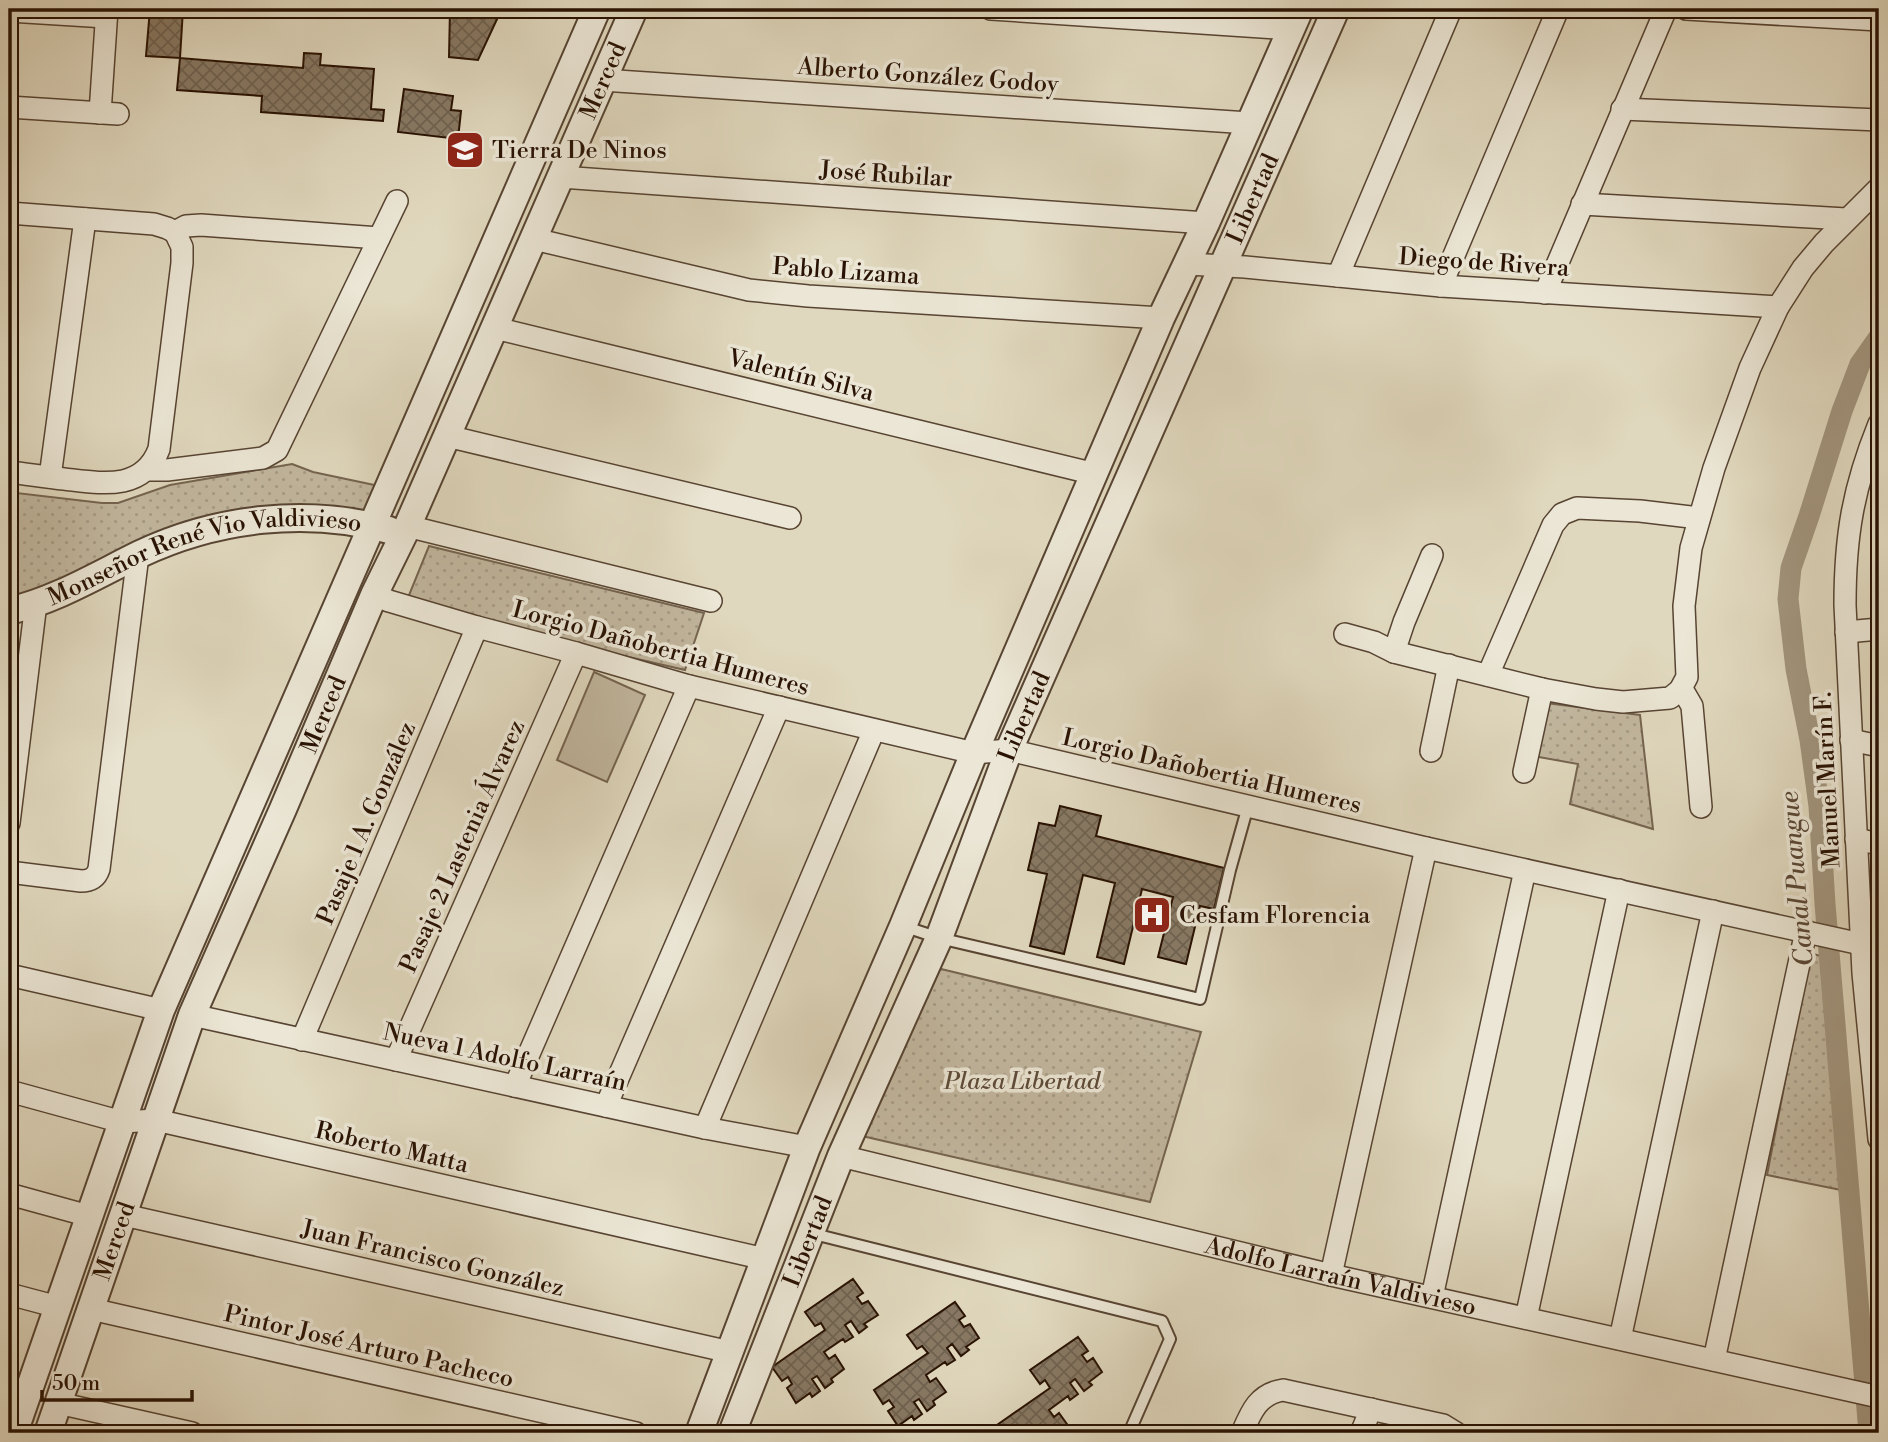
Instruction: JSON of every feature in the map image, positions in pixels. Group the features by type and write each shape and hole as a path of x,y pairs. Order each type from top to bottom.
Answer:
{"street":[{"name":"Merced","path":"14,1433 18,1394 58,1307 161,1010 597,9"},
{"name":"Merced","path":"48,1433 192,1015 374,595 406,530 634,9"},
{"path":"991,9 1296,19"},
{"name":"Libertad","path":"732,1433 841,1156 939,938 1009,750 1336,9"},
{"path":"1338,276 1451,9"},
{"path":"1441,286 1558,9"},
{"path":"1545,293 1666,9"},
{"path":"1686,9 1879,20"},
{"path":"9,10 107,13 109,113 9,107"},
{"name":"Libertad","path":"699,1433 807,1147 1161,318 1296,19"},
{"name":"Alberto González Godoy","path":"602,80 1249,123"},
{"path":"1622,109 1879,120"},
{"name":"José Rubilar","path":"561,177 1206,223"},
{"path":"1345,634 1374,642 1394,652 1542,689 1596,699 1623,702 1664,700 1676,695 1686,677 1684,606 1691,548 1731,418 1750,368 1778,306 1803,268 1846,219 1879,188"},
{"path":"146,470 167,470 263,458 277,450 397,201"},
{"path":"1581,204 1846,219"},
{"path":"9,213 154,225 175,232 182,247 159,449 153,461 146,470 130,479 109,483 9,472"},
{"path":"50,477 85,219"},
{"path":"175,232 186,226 201,225 379,239"},
{"name":"Pablo Lizama","path":"534,239 749,290 1161,318"},
{"name":"Diego de Rivera","path":"1187,264 1441,286 1778,306"},
{"name":"Valentín Silva","path":"495,328 1095,474"},
{"name":"Manuel Marín F.","path":"1879,424 1861,471 1849,522 1845,577 1856,839 1870,946 1879,1139"},
{"path":"447,436 790,518"},
{"path":"1488,675 1553,525 1562,514 1577,508 1699,518"},
{"name":"Monseñor René Vio Valdivieso","path":"9,611 72,589 138,555 183,537 230,524 259,519 315,519 406,530"},
{"path":"406,530 711,601"},
{"path":"9,872 81,881 93,878 99,869 138,555"},
{"path":"1394,652 1432,555"},
{"name":"Lorgio Dañobertia Humeres","path":"374,595 477,627 689,686 874,730 974,753 1009,750 1426,848 1870,946"},
{"path":"9,823 36,603"},
{"name":"Pasaje 1 A. González","path":"302,1040 477,627"},
{"path":"1846,632 1879,629"},
{"name":"Pasaje 2 Lastenia Álvarez","path":"396,1060 576,653"},
{"path":"1431,751 1449,665"},
{"path":"515,1086 689,686"},
{"path":"1524,772 1542,689"},
{"path":"1680,690 1692,706 1701,807"},
{"path":"606,1106 779,707"},
{"path":"705,1128 874,730"},
{"path":"1852,740 1879,746"},
{"path":"1856,839 1879,844"},
{"path":"1331,1275 1426,848"},
{"path":"1432,1297 1525,870"},
{"path":"1526,1318 1619,890"},
{"path":"1620,1339 1713,911"},
{"path":"1714,1360 1811,933"},
{"path":"9,975 161,1010"},
{"name":"Nueva 1 Adolfo Larraín","path":"192,1015 705,1128 807,1147"},
{"name":"Roberto Matta","path":"9,1091 122,1122 156,1120 765,1259"},
{"name":"Adolfo Larraín Valdivieso","path":"807,1147 1331,1275 1879,1397"},
{"path":"9,1194 89,1216"},
{"name":"Juan Francisco González","path":"124,1215 730,1352"},
{"path":"9,1294 58,1307"},
{"name":"Pintor José Arturo Pacheco","path":"91,1309 636,1433"},
{"path":"1242,1433 1255,1405 1274,1391 1292,1391 1443,1425 1456,1433"},
{"path":"58,1402 192,1433"},
{"path":"1361,1433 1371,1409"}],"lane":[{"path":"903,926 939,938 1200,999 1248,806"},
{"path":"810,1233 1162,1321 1170,1339 1129,1433"}],"green space":[{"path":"292,464 313,472 379,486 367,512 300,511 9,605 9,536 17,493 118,503 170,485"},
{"path":"429,546 704,613 685,670 405,605"},
{"path":"594,672 645,695 607,782 557,760"},
{"path":"1546,703 1640,715 1653,829 1570,804 1578,764 1533,756"},
{"path":"1810,953 1824,957 1841,1190 1767,1175"},
{"name":"Plaza Libertad","path":"937,968 1201,1032 1150,1202 862,1136"}],"building":[{"path":"150,9 183,9 180,58 146,56"},
{"path":"450,9 498,9 498,17 478,60 449,57"},
{"path":"304,53 321,54 320,65 374,69 371,109 384,110 383,121 261,112 262,96 177,90 180,58 303,68"},
{"path":"404,89 453,96 451,110 461,111 458,139 398,132"},
{"path":"1060,806 1101,816 1096,836 1224,868 1214,909 1200,906 1186,964 1158,957 1173,897 1142,889 1124,964 1097,957 1115,883 1083,875 1064,954 1030,946 1047,874 1028,870 1039,823 1055,826"},
{"path":"853,1279 863,1293 857,1297 862,1304 868,1301 878,1315 864,1324 867,1327 859,1333 851,1321 845,1325 853,1337 845,1342 843,1339 824,1352 829,1359 835,1355 844,1369 831,1379 833,1382 825,1388 817,1376 812,1379 820,1391 812,1397 810,1393 796,1403 787,1388 792,1384 788,1377 782,1381 772,1367 825,1330 821,1323 815,1326 805,1312"},
{"path":"955,1302 965,1316 959,1320 964,1327 970,1324 979,1338 966,1347 969,1350 961,1356 952,1344 947,1348 955,1360 947,1365 945,1362 926,1375 930,1382 936,1378 946,1392 933,1401 935,1405 927,1411 919,1399 914,1402 922,1414 914,1420 912,1416 898,1426 888,1411 894,1407 889,1400 883,1404 874,1390 928,1353 922,1346 917,1349 907,1335"},
{"path":"1078,1337 1088,1351 1082,1355 1087,1362 1093,1358 1102,1372 1089,1382 1092,1385 1084,1391 1075,1379 1070,1383 1078,1394 1070,1400 1068,1396 1049,1410 1054,1417 1059,1413 1069,1427 1060,1433 1003,1433 997,1425 1050,1388 1045,1380 1040,1384 1030,1370"}],"waterway":[{"name":"Canal Puangue","path":"1869,1433 1819,806 1796,669 1788,599 1791,568 1842,411 1860,364 1879,337"}],"place":[{"name":"Tierra De Ninos","path":"465,150"},
{"name":"Cesfam Florencia","path":"1152,915"}]}
